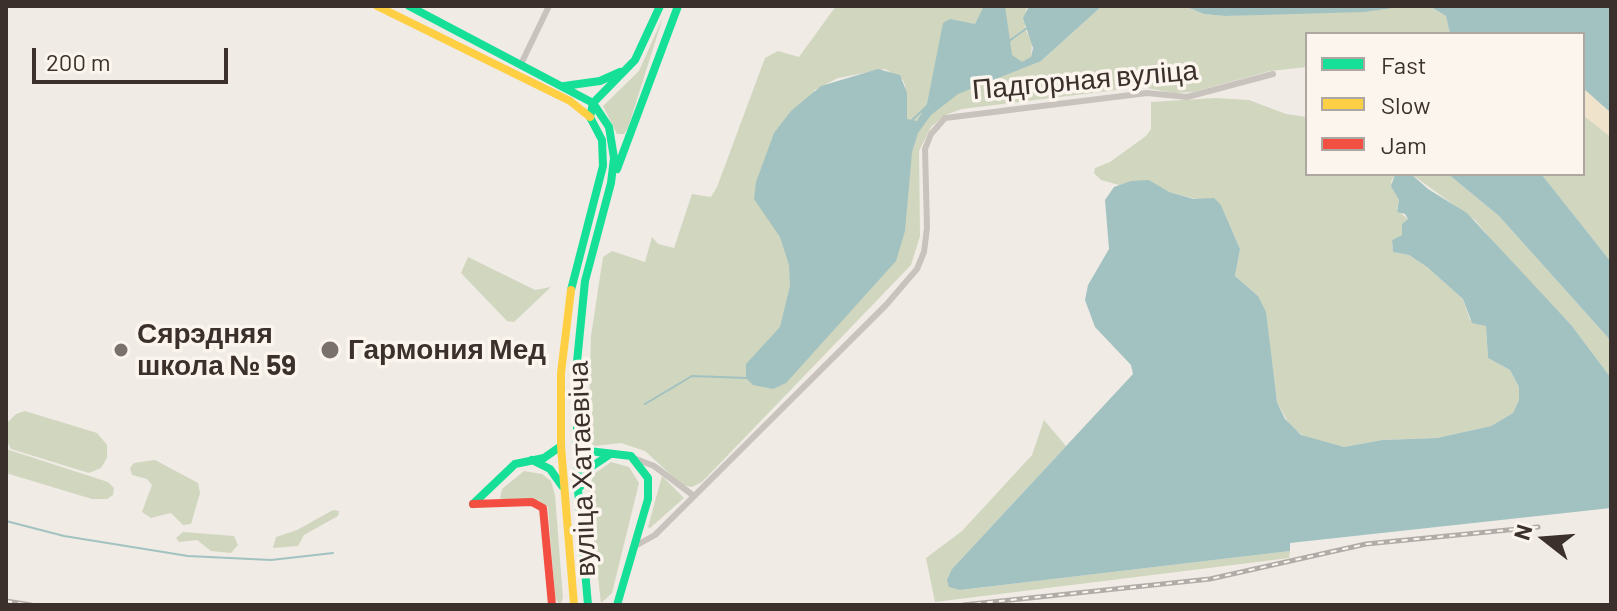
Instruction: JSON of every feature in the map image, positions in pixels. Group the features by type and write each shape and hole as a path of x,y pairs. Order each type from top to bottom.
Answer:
{"main road":[{"path":"377,6 570,101 590,117 593,103 630,66 660,6"},
{"path":"409,6 593,103"},
{"path":"611,183 678,6"},
{"path":"515,75 521,64"},
{"path":"564,86 600,81 630,66"},
{"name":"вуліца Хатаевіча","path":"588,601 578,490 576,372 585,281 611,183 612,140 606,120 593,103"},
{"name":"вуліца Хатаевіча","path":"574,602 561,446 561,373 568,304 603,166 601,136 590,117"},
{"path":"576,443 589,451 636,459 646,473 650,488 637,545 617,605"},
{"path":"552,605 543,508 532,502 473,504 515,464 551,456 561,446"},
{"path":"578,490 591,467 613,453"},
{"path":"532,460 550,469 564,491"}],"street":[{"path":"521,64 549,6"},
{"name":"Падгорная вуліца","path":"637,545 655,535 886,305 917,269 924,252 927,228 923,158 931,134 945,118 1147,93 1167,98 1187,97 1273,74"},
{"path":"636,459 654,466 694,496"}],"green space":[{"path":"836,6 1029,6 1026,9 1025,28 1032,43 1031,57 1041,61 1102,6 1184,6 1204,14 1225,16 1428,6 1446,16 1450,32 1305,32 1305,67 1270,71 1193,92 1174,93 1141,87 962,109 945,115 931,127 919,151 920,236 911,265 702,482 692,487 682,485 645,451 621,443 595,446 588,442 591,336 603,257 612,251 645,262 652,237 658,244 674,248 692,194 711,197 717,187 765,58 778,51 799,57","holes":["885,69 903,80 906,131 813,91 838,78"]},
{"path":"663,17 628,128 624,134 617,134 603,106 639,71"},
{"path":"1215,98 1249,100 1286,114 1305,117 1305,176 1394,176 1391,182 1399,200 1397,210 1408,219 1404,222 1402,235 1392,240 1393,252 1409,255 1427,267 1463,299 1470,320 1486,326 1488,358 1510,370 1519,387 1519,400 1513,413 1491,426 1437,438 1382,440 1344,447 1306,438 1290,426 1277,402 1265,312 1258,296 1235,276 1240,249 1221,205 1168,192 1149,180 1119,185 1101,180 1094,173 1095,168 1110,162 1146,136 1151,129 1151,102"},
{"path":"1585,117 1611,137 1611,262 1543,176 1585,176"},
{"path":"1414,176 1450,176 1499,216 1611,341 1611,378 1572,326 1520,273 1475,220"},
{"path":"468,257 535,290 551,287 514,322 507,321 461,273"},
{"path":"25,411 97,433 107,445 107,458 101,468 89,473 11,449 6,439 8,422"},
{"path":"1044,420 1066,446 952,569 960,590 1290,551 1289,558 935,602 926,558 962,531 1032,455"},
{"path":"6,449 108,482 114,488 113,495 107,499 92,499 6,473"},
{"path":"155,460 198,483 200,493 191,524 183,525 171,513 151,518 142,512 152,485 147,479 132,475 130,468 134,463"},
{"path":"611,462 629,467 639,483 612,593 601,603 588,489 594,474"},
{"path":"524,471 542,474 551,481 555,495 563,598 560,605 555,598 548,507 538,500 505,501 500,498 502,489"},
{"path":"662,476 684,498 650,528 648,527"},
{"path":"333,510 339,511 338,516 304,535 298,546 273,548 276,537 297,530"},
{"path":"183,532 234,536 238,545 231,553 211,551 197,540 179,542 176,538"}],"sand":[{"path":"1585,90 1611,113 1611,137 1585,117"}],"water":[{"path":"984,6 1005,6 1012,55 1022,62 1031,57 1033,48 1023,18 1029,6 1102,6 1041,61 958,94 931,115 918,133 912,152 905,231 896,261 786,383 773,389 753,385 746,378 746,364 780,327 790,286 789,265 780,237 754,199 756,182 774,133 791,111 821,86 878,69 900,75 907,93 907,119 917,121 927,104 943,23 950,19 975,24"},
{"path":"1184,6 1407,6 1364,12 1225,16 1204,14"},
{"path":"1429,6 1611,6 1611,113 1585,90 1585,32 1450,32 1446,16"},
{"path":"1394,176 1413,176 1467,213 1572,326 1611,378 1611,508 1290,543 1290,551 960,590 949,587 947,580 952,569 1133,374 1131,365 1095,327 1085,300 1088,285 1109,249 1105,200 1114,187 1131,181 1149,180 1169,192 1194,199 1214,198 1221,205 1240,249 1235,276 1258,296 1266,312 1277,402 1285,419 1301,435 1344,447 1382,440 1437,438 1491,426 1513,413 1519,400 1519,387 1510,370 1488,358 1486,326 1472,323 1463,299 1427,267 1409,255 1393,252 1392,240 1402,235 1402,224 1408,219 1405,214 1397,212 1399,200 1391,186"},
{"path":"1450,176 1543,176 1611,262 1611,341 1499,216"}],"waterway":[{"path":"1009,41 1027,28"},
{"path":"910,122 926,107"},
{"path":"645,404 692,376 746,378"},
{"path":"6,521 64,536 188,556 271,560 333,553"}],"railway":[{"path":"963,605 1210,579 1366,544 1538,527"},
{"path":"6,601 31,605"}],"traffic: fast":[{"path":"409,6 593,103"},
{"path":"593,103 635,60 660,6"},
{"path":"617,169 678,6"},
{"path":"564,86 600,81 620,72"},
{"path":"571,290 603,166 602,140 590,117 593,103"},
{"path":"588,605 578,490 576,372 585,281 611,183 614,158 609,127 593,103"},
{"path":"576,443 589,451 631,456 648,478 648,499 617,605"},
{"path":"473,504 515,464 544,458 561,446"},
{"path":"580,487 591,467 609,455"},
{"path":"532,460 550,469 562,486"}],"traffic: slow":[{"path":"377,6 570,101 590,117"},
{"path":"571,290 561,373 561,446 574,605"}],"traffic: jam":[{"path":"473,504 532,502 543,508 552,605"}],"place":[{"name":"Сярэдняя школа № 59","path":"121,350"},
{"name":"Гармония Мед","path":"330,350"}]}
